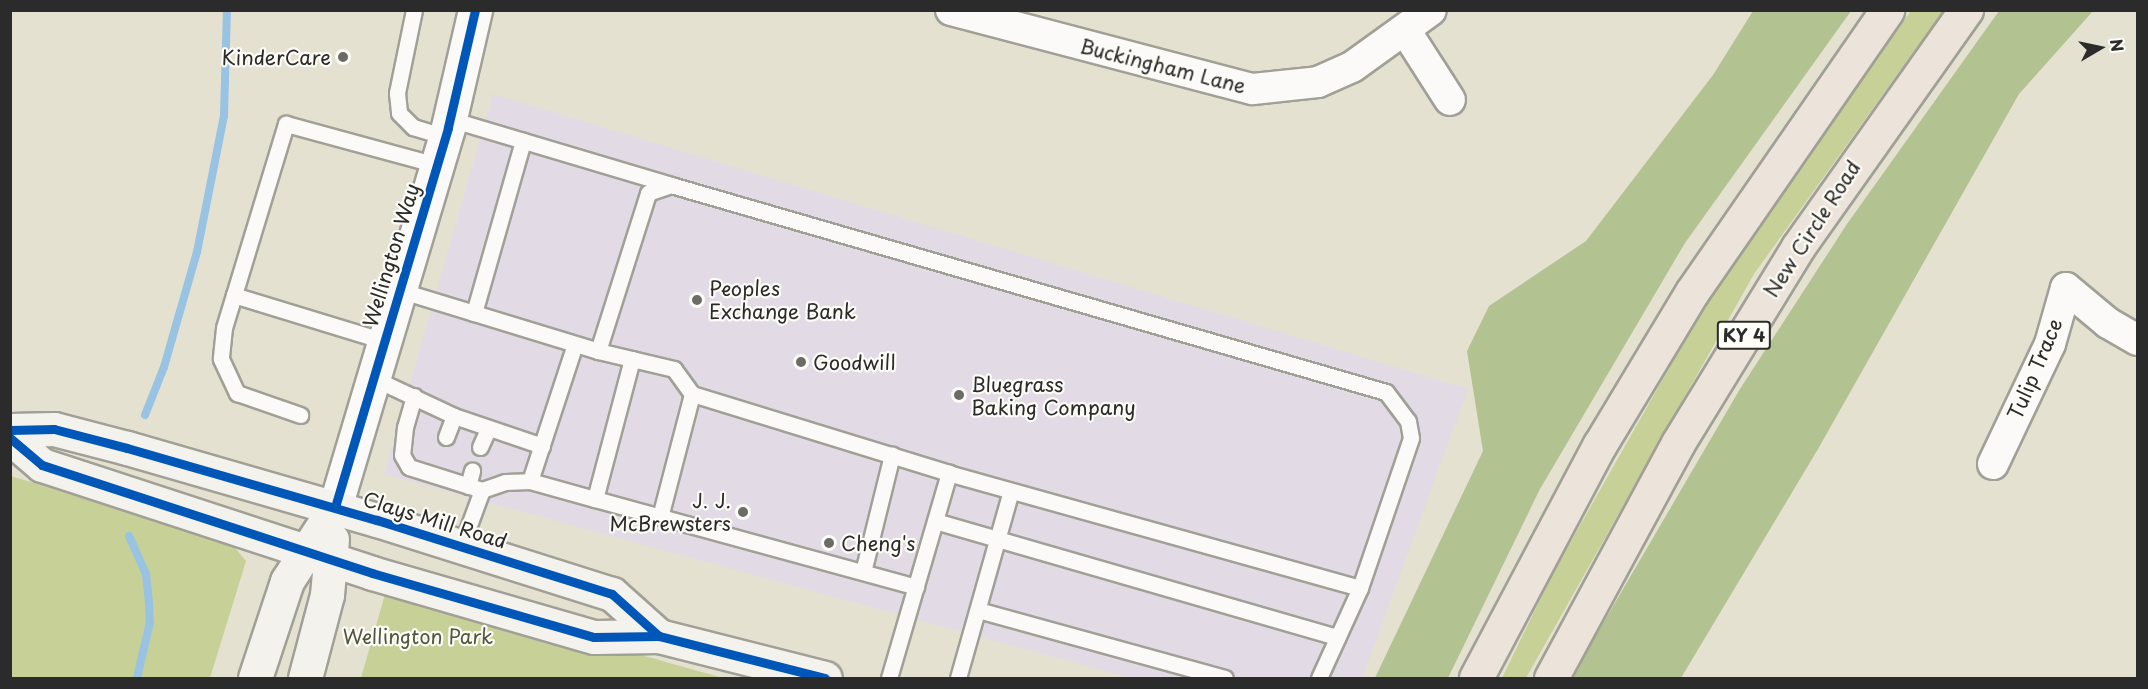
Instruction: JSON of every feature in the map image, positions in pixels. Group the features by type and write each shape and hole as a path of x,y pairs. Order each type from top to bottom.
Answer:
{"highway":[{"path":"1476,678 1594,456 1692,292 1887,10"},
{"name":"New Circle Road","path":"1551,678 1678,443 1798,247 1966,10"}],"main road":[{"name":"Clays Mill Road","path":"10,430 54,429 335,507 612,594 659,636"},
{"name":"Clays Mill Road","path":"10,438 42,465 318,556 594,638 659,636 825,678"},
{"name":"Wellington Way","path":"255,678 287,581 318,556 335,507"},
{"name":"Wellington Way","path":"305,678 327,595 318,556"}],"street":[{"name":"Buckingham Lane","path":"951,10 1253,89 1318,82 1352,67 1431,10"},
{"name":"Wellington Way","path":"335,507 444,140 470,11"},
{"path":"1404,30 1450,100"},
{"name":"Tulip Trace","path":"1994,464 2050,344 2066,288 2108,323 2138,340"}],"lane":[{"path":"414,10 397,93 399,113 413,127 444,140"},
{"path":"300,415 237,393 221,359 224,328 286,124 444,140 523,141 1386,392 1408,421 1411,438 1360,588 1319,678"},
{"path":"474,313 523,141"},
{"path":"598,351 648,193 671,185"},
{"path":"399,290 598,351 674,369 692,394 949,473 1360,588"},
{"path":"234,295 384,342"},
{"path":"530,481 575,344"},
{"path":"595,499 632,359"},
{"path":"373,378 454,417 542,446"},
{"path":"660,517 692,394"},
{"path":"414,396 405,427 402,455 409,467 433,475 474,482 530,481 916,587"},
{"path":"446,437 454,417"},
{"path":"480,447 488,429"},
{"path":"863,572 892,454"},
{"path":"433,475 438,460"},
{"path":"889,678 949,473"},
{"path":"461,547 474,482"},
{"path":"958,678 1011,490"},
{"path":"935,521 1338,637"},
{"path":"978,610 1225,678"}],"shaded area":[{"path":"493,94 1468,389 1362,678 1131,678 384,474"}],"green space":[{"path":"1753,11 1851,11 1685,243 1540,489 1448,678 1375,678 1483,451 1467,351 1489,306 1586,241 1713,75"},
{"path":"1911,11 1943,11 1754,274 1526,678 1502,678 1553,573 1731,259"},
{"path":"1999,11 2093,11 2019,94 1818,449 1681,678 1571,678 1740,389 1847,224"},
{"path":"10,476 226,537 246,561 210,678 11,678"},
{"name":"Wellington Park","path":"388,584 723,678 361,678"}],"waterway":[{"path":"145,415 164,367 197,252 224,116 227,10"},
{"path":"129,536 146,574 150,622 137,678"}],"cycle path":[{"path":"335,507 448,127 475,10"},
{"path":"10,430 54,429 127,448 377,520 612,594 659,636"},
{"path":"10,438 42,465 372,573 594,637 659,636 825,678"}],"place":[{"name":"KinderCare","path":"343,57"},
{"name":"Peoples Exchange Bank","path":"697,300"},
{"name":"Goodwill","path":"801,362"},
{"name":"Bluegrass Baking Company","path":"959,395"},
{"name":"J. J. McBrewsters","path":"743,512"},
{"name":"Cheng's","path":"829,543"}]}
